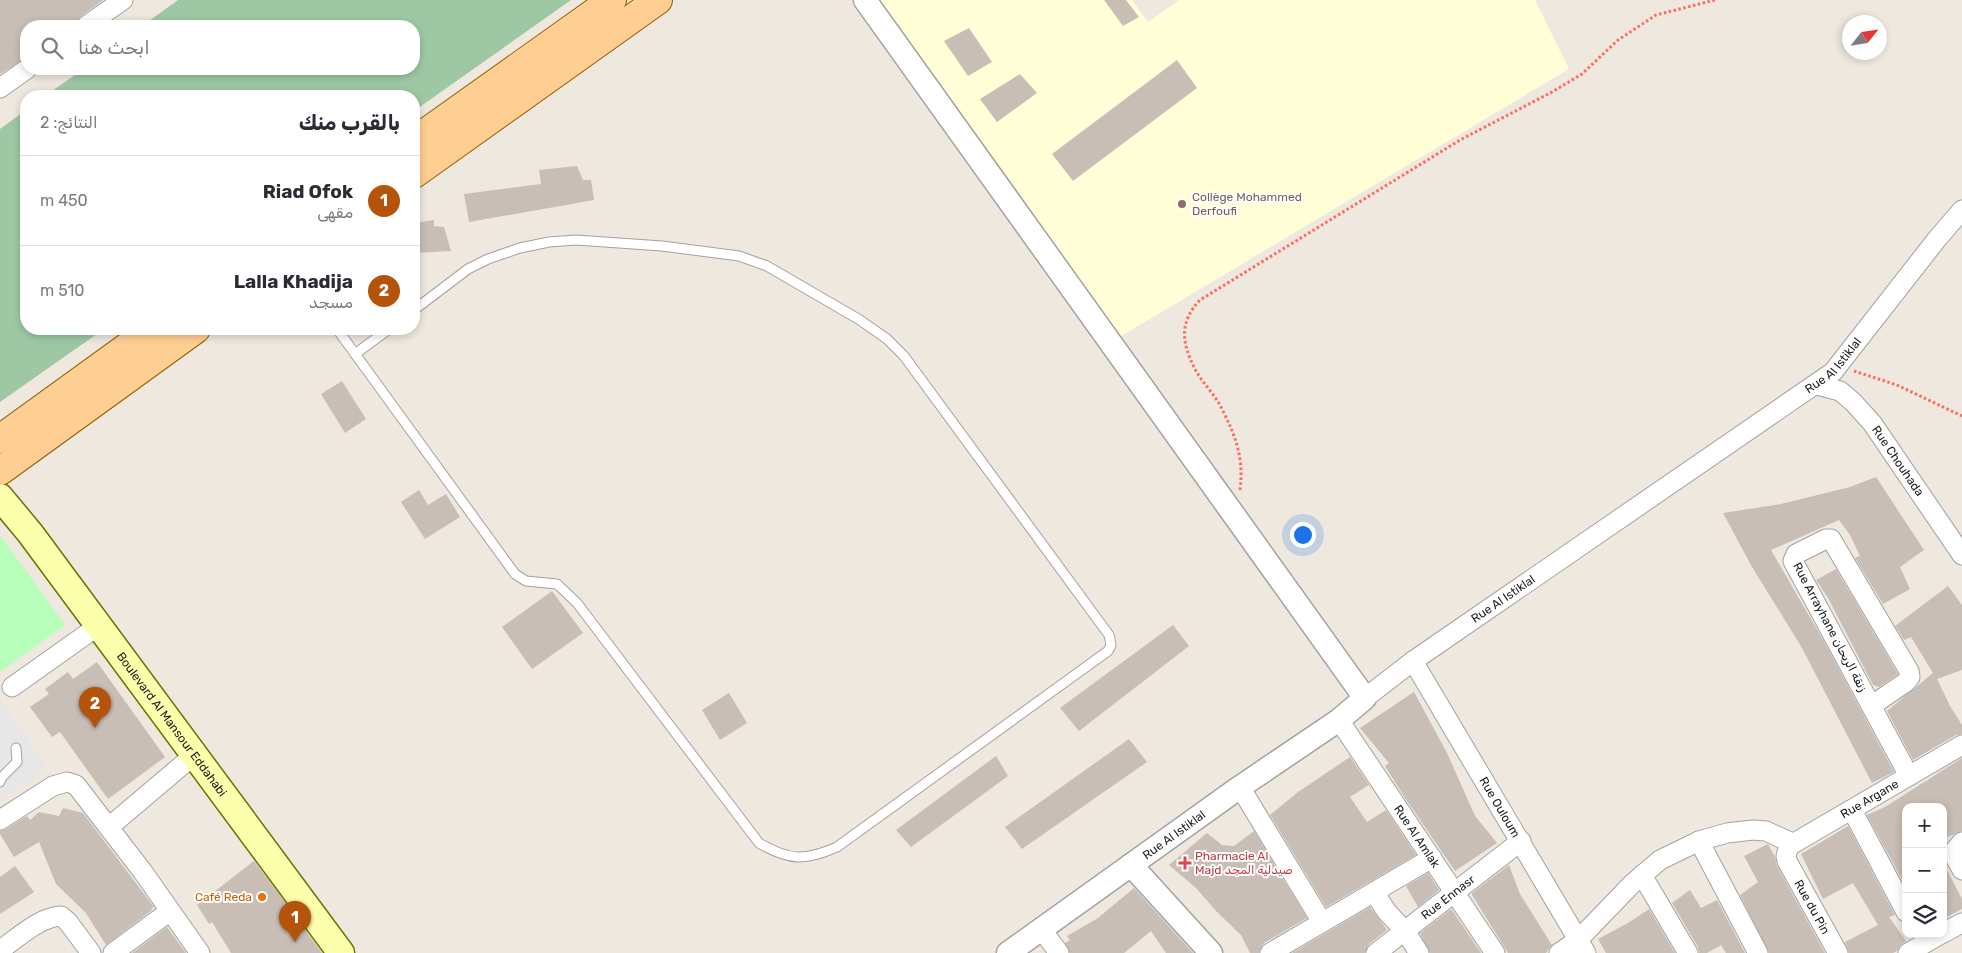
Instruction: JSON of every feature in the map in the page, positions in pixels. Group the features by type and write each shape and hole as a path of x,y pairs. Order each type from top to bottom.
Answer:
{"main road":[{"path":"420,137 612,0"},
{"path":"420,170 658,0"},
{"path":"484,92 500,113"},
{"path":"0,439 144,335"},
{"path":"0,471 188,335"},
{"name":"Boulevard Al Mansour Eddahabi","path":"0,497 30,533 193,756 341,953"}],"street":[{"path":"95,20 123,0"},
{"path":"865,0 1365,698"},
{"path":"0,88 20,74"},
{"name":"Rue Al Istiklal","path":"1008,953 1339,720 1413,661 1817,385 1836,370 1937,239 1962,210"},
{"path":"1836,370 1840,391"},
{"name":"Rue Chouhada","path":"1817,385 1840,391 1872,423 1962,555"},
{"name":"Rue Arrayhane زنقة الريحان","path":"1871,706 1906,682 1910,677 1909,671 1831,539 1826,539 1796,554 1793,561 1871,706 1910,776"},
{"path":"12,687 98,626"},
{"name":"Rue Ouloum","path":"1413,661 1582,946"},
{"name":"Rue Al Amlak","path":"1339,720 1494,953"},
{"name":"Rue Argane","path":"1789,852 1852,810 1962,745"},
{"path":"109,828 193,756"},
{"path":"0,820 53,786 67,782 76,785 200,953"},
{"path":"1240,788 1322,922"},
{"path":"1852,810 1902,904"},
{"path":"1559,953 1582,946 1642,875 1660,860 1699,840 1726,832 1766,831 1789,852"},
{"path":"1699,840 1758,953"},
{"name":"Rue Ennasr","path":"1376,953 1521,841"},
{"path":"1962,842 1955,850 1956,858 1962,870"},
{"name":"Rue du Pin","path":"1789,852 1838,953"},
{"path":"1270,953 1432,858"},
{"path":"1131,865 1210,953"},
{"path":"1642,875 1688,953"},
{"path":"1374,892 1419,953"},
{"path":"113,953 170,911"},
{"path":"0,950 38,924 51,917 61,916 68,922 91,953"},
{"path":"1947,931 1962,923"},
{"path":"1042,930 1059,953"},
{"path":"1916,947 1934,938"}],"lane":[{"path":"341,335 516,574 526,582 557,584 572,598 760,843 778,854 798,858 818,856 837,847 1070,680 1108,651 1111,645 1109,635 1081,594 904,356 887,339 860,320 767,266 739,256 662,246 576,240 549,242 520,248 488,259 468,269 420,305"},
{"path":"355,354 381,335"},
{"path":"0,782 1,778 17,762 16,748"}],"path":[{"path":"1237,521 1242,471 1237,445 1221,407 1194,367 1184,332 1190,311 1200,300 1460,140 1552,92 1582,74 1618,40 1656,15 1716,0"},
{"path":"1836,370 1896,386 1962,416"}],"shaded area":[{"path":"178,0 571,0 420,107 420,90 53,90 75,75 420,75 420,20 150,20"},
{"name":"Collège Mohammed Derfoufi","path":"873,0 1132,0 1148,22 1179,0 1535,0 1569,69 1118,338"},
{"path":"20,114 20,335 95,335 0,402 0,129"},
{"path":"0,700 47,768 0,800"}],"green space":[{"path":"0,535 65,625 0,672"}],"building":[{"path":"0,0 103,0 77,20 20,20 20,62 0,74"},
{"path":"1104,0 1126,0 1139,17 1123,26"},
{"path":"969,28 992,62 968,76 944,41"},
{"path":"1177,60 1197,88 1073,181 1052,154"},
{"path":"1020,74 1037,93 997,122 980,99"},
{"path":"577,166 583,180 591,180 594,200 469,222 464,194 541,184 539,170"},
{"path":"434,220 434,226 444,227 451,251 420,253 420,222"},
{"path":"342,381 366,419 345,433 321,394"},
{"path":"1876,477 1924,550 1900,567 1910,589 1883,604 1855,558 1860,556 1850,535 1839,520 1771,550 1826,645 1894,772 1872,783 1802,648 1752,567 1723,513 1781,504 1850,487"},
{"path":"419,490 428,505 446,494 460,517 425,539 401,502"},
{"path":"1836,569 1898,674 1879,687 1873,685 1828,598 1816,580"},
{"path":"1948,586 1962,605 1962,670 1937,679 1962,725 1962,734 1956,735 1913,760 1887,711 1933,673 1911,637 1904,640 1895,626"},
{"path":"552,591 583,633 532,669 502,627"},
{"path":"1173,625 1189,646 1079,731 1060,708"},
{"path":"97,662 165,757 108,799 60,732 52,737 30,707 49,694 45,689 68,672 73,679"},
{"path":"1414,692 1447,753 1475,816 1497,843 1455,871 1385,766 1389,763 1360,728"},
{"path":"729,693 747,723 720,740 702,710"},
{"path":"1129,739 1147,762 1022,849 1005,827"},
{"path":"996,756 1008,776 911,847 896,830"},
{"path":"1350,757 1369,785 1350,797 1367,822 1386,810 1416,855 1326,907 1270,815 1298,792"},
{"path":"1962,758 1962,831 1947,837 1947,803 1902,803 1902,880 1867,815 1885,807"},
{"path":"63,808 83,813 154,907 106,945 86,913 56,884 39,842 14,857 0,834 0,831 27,816 30,820 39,812 59,816"},
{"path":"1848,826 1895,915 1889,917 1902,938 1906,941 1897,951 1893,953 1849,953 1845,942 1878,925 1853,883 1823,899 1801,854"},
{"path":"1254,831 1307,918 1264,943 1259,953 1250,953 1241,935 1196,888 1169,865 1207,833 1222,845 1234,846"},
{"path":"1768,844 1775,857 1777,866 1825,953 1769,953 1740,895 1758,882 1744,856"},
{"path":"254,861 286,903 292,916 322,953 231,953 212,922 209,924 197,905"},
{"path":"1509,865 1520,894 1552,945 1546,953 1508,953 1472,895 1472,893"},
{"path":"15,866 34,892 0,914 0,877"},
{"path":"1947,870 1962,899 1962,909 1947,917"},
{"path":"1428,873 1439,890 1418,907 1406,886"},
{"path":"1134,888 1193,953 1166,953 1151,931 1124,953 1070,953 1065,943 1070,940 1067,936 1098,918"},
{"path":"1690,890 1701,908 1717,900 1745,953 1726,953 1721,945 1707,953 1699,953 1698,947 1672,903"},
{"path":"1370,907 1387,930 1369,944 1365,953 1292,953"},
{"path":"1649,909 1675,953 1606,953 1598,939"},
{"path":"1452,910 1481,953 1430,953 1420,933"},
{"path":"167,927 186,953 132,953"}],"place":[{"name":"Collège Mohammed Derfoufi","path":"1182,204"},
{"name":"Lalla Khadija","path":"95,728"},
{"name":"Pharmacie Al Majd صيدلية المجد","path":"1185,863"},
{"name":"Café Reda","path":"262,897"},
{"name":"Riad Ofok","path":"295,942"}]}
